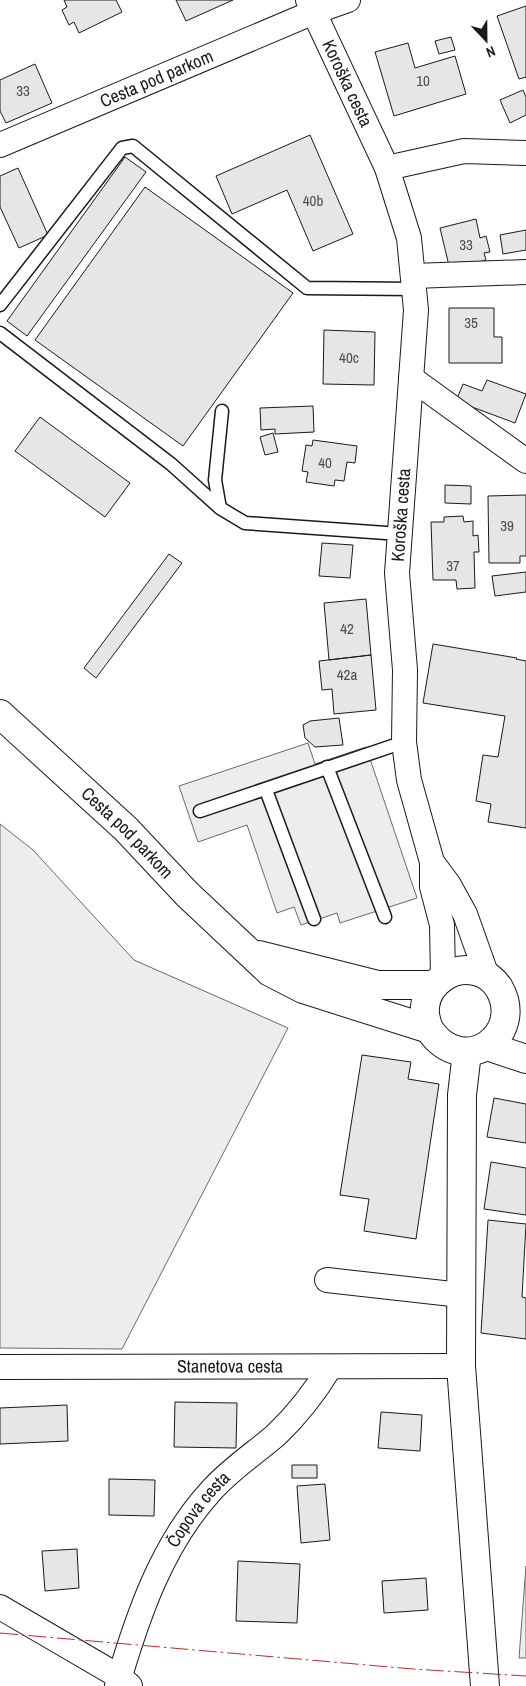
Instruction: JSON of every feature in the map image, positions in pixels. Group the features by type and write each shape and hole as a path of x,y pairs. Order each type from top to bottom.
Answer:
{"main road":[{"name":"Cesta pod parkom","path":"0,714 126,829 187,894 270,972 303,989 429,1029"},
{"path":"250,952 378,984 438,981"},
{"path":"526,1016 495,985 476,971 464,970 453,972 438,981 428,995 425,1006 425,1018 429,1029 435,1039 444,1046 455,1051 477,1049 526,1059"},
{"path":"485,1686 461,1366 462,1095 477,1049 495,1040 502,1031 506,1019 506,1007 495,985"}],"street":[{"name":"Cesta pod parkom","path":"0,145 311,6 348,0"},
{"name":"Koroška cesta","path":"311,6 387,168 409,238 416,310 397,573 405,670 404,742 409,780 432,862"},
{"path":"387,168 464,151 526,152"},
{"path":"414,283 526,272"},
{"path":"411,378 526,461"},
{"path":"432,862 432,887 442,925 438,981"},
{"path":"432,862 449,885 465,914 495,985"},
{"path":"327,1280 461,1296"},
{"name":"Stanetova cesta","path":"0,1367 461,1366"},
{"name":"Čopova cesta","path":"122,1683 148,1592 179,1533 210,1492 245,1459 275,1436 304,1407 330,1367"},
{"path":"0,1607 122,1683"}],"lane":[{"path":"0,305 122,148 133,146 306,288 414,283"},
{"path":"0,333 171,464 220,508 246,523 400,534"},
{"path":"220,508 215,480 222,410"},
{"path":"200,811 404,742"},
{"path":"327,767 385,917"},
{"path":"266,790 314,919"}],"shaded area":[{"path":"308,743 315,764 366,747 417,898 340,923 337,913 301,925 294,907 277,913 247,825 198,842 179,786"},
{"path":"0,824 33,850 134,960 288,1028 122,1349 0,1348"},
{"path":"526,1566 526,1658 519,1658"}],"building":[{"path":"64,0 116,0 122,12 79,33 74,22 69,25 62,10 67,7"},
{"path":"176,0 233,0 186,21"},
{"path":"526,6 526,77 519,79 497,16"},
{"path":"451,37 455,50 439,54 435,41"},
{"path":"408,43 415,68 455,56 466,94 394,116 375,52"},
{"path":"35,64 52,103 6,123 0,111 0,80"},
{"path":"523,90 526,97 526,115 510,123 500,100"},
{"path":"310,135 353,234 313,251 287,190 232,214 216,176"},
{"path":"125,157 146,172 27,336 7,321"},
{"path":"18,168 48,235 19,248 0,207 0,176"},
{"path":"145,187 293,293 183,446 35,340"},
{"path":"476,219 480,238 486,236 490,252 484,253 486,260 450,270 440,228"},
{"path":"526,230 526,250 503,254 500,235"},
{"path":"449,308 494,308 494,337 502,337 502,363 449,363"},
{"path":"324,330 375,332 374,385 323,384"},
{"path":"487,380 526,394 515,423 456,401 463,384 482,391"},
{"path":"313,406 314,432 275,434 275,429 261,430 260,408"},
{"path":"40,417 130,483 105,517 15,451"},
{"path":"273,433 278,452 265,455 260,437"},
{"path":"313,440 357,446 355,463 347,462 344,481 335,480 334,486 306,482 308,472 302,471 306,445 312,446"},
{"path":"445,485 471,486 471,504 445,503"},
{"path":"526,495 526,556 520,556 520,563 489,563 488,496"},
{"path":"463,516 464,522 473,521 473,536 478,535 479,552 474,552 475,588 457,589 456,580 433,580 431,522 444,522 444,517"},
{"path":"322,543 353,545 350,578 319,576"},
{"path":"169,554 182,563 96,678 84,668"},
{"path":"526,572 526,592 495,596 492,576"},
{"path":"366,599 371,655 329,660 324,603"},
{"path":"433,644 526,661 526,828 488,822 491,804 476,801 483,755 498,757 505,716 423,703"},
{"path":"371,655 376,710 334,714 332,689 322,690 319,661"},
{"path":"339,718 343,745 315,747 305,738 303,725 310,721"},
{"path":"362,1055 411,1062 408,1079 439,1084 416,1239 364,1231 369,1199 340,1195"},
{"path":"494,1098 526,1104 526,1143 487,1137"},
{"path":"491,1162 526,1168 526,1215 484,1209"},
{"path":"488,1220 526,1224 522,1297 526,1298 526,1339 481,1333"},
{"path":"175,1402 237,1403 236,1448 174,1447"},
{"path":"67,1405 68,1441 0,1444 0,1408"},
{"path":"381,1412 422,1415 420,1451 378,1448"},
{"path":"292,1465 317,1465 317,1478 292,1478"},
{"path":"109,1479 155,1480 154,1516 109,1515"},
{"path":"325,1484 330,1540 301,1543 297,1486"},
{"path":"77,1549 79,1588 45,1591 42,1551"},
{"path":"238,1561 300,1564 297,1623 236,1621"},
{"path":"426,1578 428,1610 384,1613 382,1581"}],"power":[{"path":"0,1633 413,1669 526,1676"}]}
